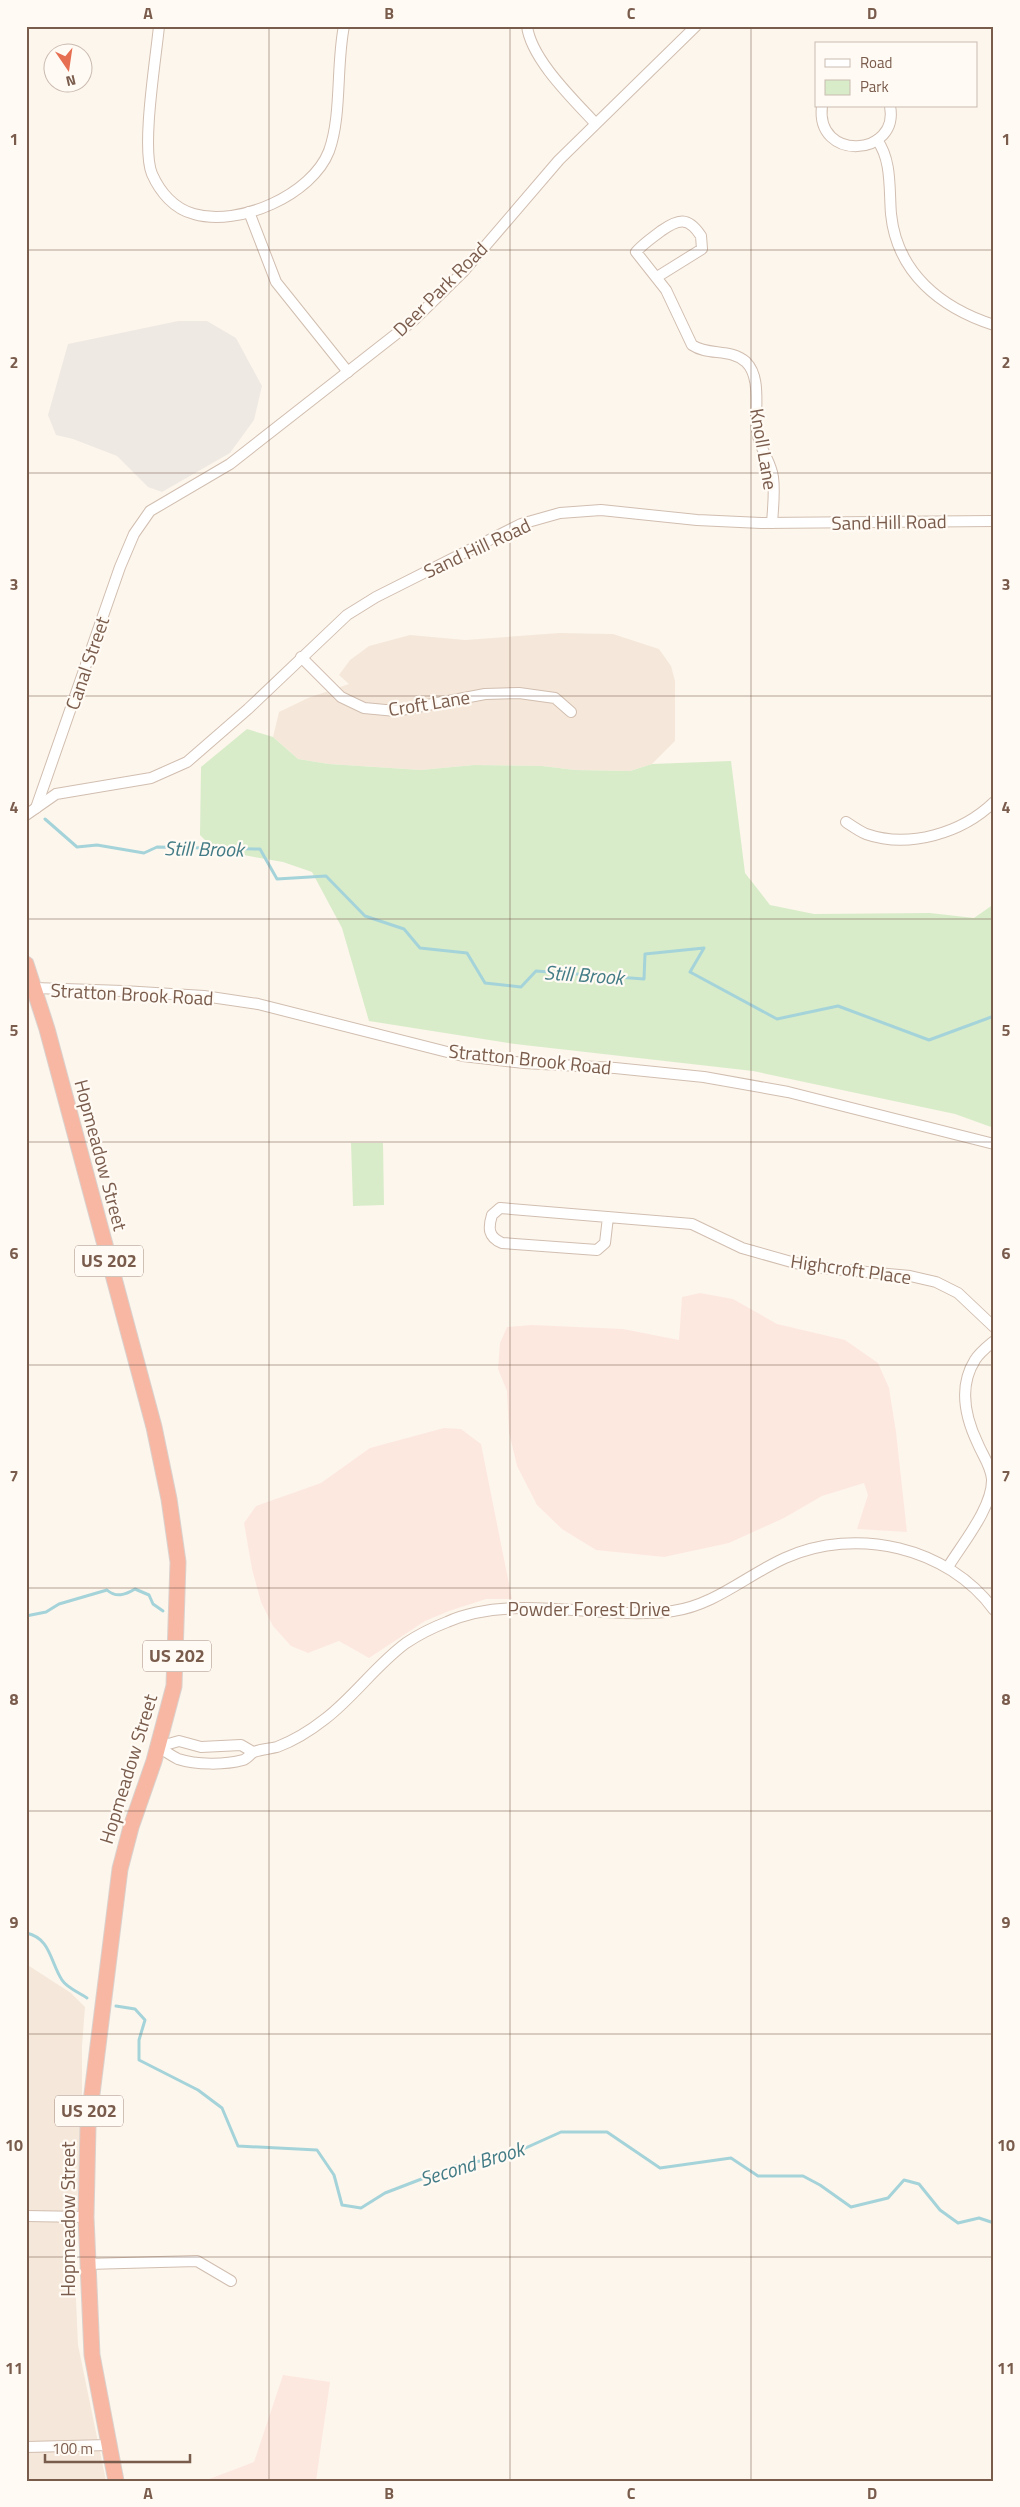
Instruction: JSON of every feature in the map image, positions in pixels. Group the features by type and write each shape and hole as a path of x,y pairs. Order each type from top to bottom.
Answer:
{"highway":[{"name":"Hopmeadow Street","path":"26,964 35,988 152,1420 170,1500 178,1562 174,1686 158,1747 127,1842 115,1898 89,2107 86,2217 92,2355 116,2481"}],"street":[{"path":"159,26 148,148 152,172 161,191 182,209 195,215 212,217 248,212 297,191 310,180 329,151 333,134 344,26"},
{"path":"527,26 532,42 540,57 595,123"},
{"name":"Deer Park Road","path":"150,510 230,464 414,320 463,272 528,194 595,123 696,26"},
{"path":"822,108 822,122 826,131 840,143 859,147 877,140 884,132 889,122 890,108"},
{"path":"877,140 885,158 896,234 911,267 926,288 939,300 994,325"},
{"path":"248,212 276,282 348,372"},
{"name":"Knoll Lane","path":"657,278 702,249 702,236 688,222 679,220 671,223 645,242 636,252 675,304 692,345 708,352 732,354 746,362 752,371 756,384 756,430 759,444 773,476 772,523"},
{"name":"Canal Street","path":"36,808 120,567 134,534 150,510"},
{"name":"Sand Hill Road","path":"36,808 56,794 151,778 187,762 248,709 347,615 376,597 521,524 560,513 602,510 697,520 772,523 994,521"},
{"name":"Croft Lane","path":"301,658 342,697 364,708 396,711 484,694 519,693 556,698 571,712"},
{"path":"846,822 865,833 887,839 910,839 948,831 968,821 994,802"},
{"path":"26,815 36,808"},
{"name":"Stratton Brook Road","path":"35,988 141,992 258,1004 463,1056 704,1077 788,1092 994,1144"},
{"name":"Highcroft Place","path":"608,1216 605,1243 597,1250 502,1243 494,1240 489,1224 492,1215 500,1208 608,1216 692,1224 742,1248 795,1263 824,1268 910,1276 936,1282 958,1293 994,1327"},
{"path":"948,1567 983,1512 990,1496 992,1479 987,1459 978,1445 966,1414 964,1390 975,1360 994,1340"},
{"name":"Powder Forest Drive","path":"158,1747 178,1759 211,1763 245,1760 253,1752 277,1747 300,1736 326,1719 407,1643 449,1621 500,1608 638,1613 674,1611 696,1606 716,1597 786,1557 846,1543 894,1545 948,1567 963,1576 994,1610"},
{"name":"Powder Forest Drive","path":"158,1747 179,1741 201,1746 241,1745 253,1752"},
{"path":"26,2216 86,2217"},
{"path":"87,2264 197,2261 208,2265 231,2280"},
{"path":"26,2447 109,2445"}],"shaded area":[{"path":"178,321 207,321 236,338 262,386 254,420 230,453 162,492 148,487 117,456 73,439 56,435 48,415 68,344"},
{"path":"559,633 613,634 659,649 671,666 675,681 675,741 652,764 630,771 575,770 542,766 474,765 421,770 329,764 298,759 273,737 279,712 308,698 349,684 339,675 350,660 369,646 410,635 465,640"},
{"path":"700,1293 733,1299 777,1324 845,1340 878,1363 889,1388 907,1532 857,1529 868,1495 864,1483 822,1496 784,1518 729,1543 664,1557 596,1550 562,1529 537,1505 517,1466 509,1432 507,1391 498,1369 500,1343 507,1327 532,1325 623,1329 679,1340 682,1297"},
{"path":"444,1428 461,1429 481,1444 512,1599 486,1599 449,1611 425,1621 369,1658 339,1641 308,1653 291,1646 273,1626 261,1602 252,1569 244,1523 256,1506 321,1483 370,1448"},
{"path":"26,1964 71,1993 85,2007 82,2046 82,2130 74,2253 78,2345 106,2481 26,2481"},
{"path":"283,2375 330,2382 316,2481 204,2481 254,2462"}],"green space":[{"path":"247,729 273,737 298,759 329,764 421,770 474,765 542,766 575,770 630,771 652,764 731,761 745,873 770,905 814,914 930,913 974,918 994,904 994,1128 955,1114 753,1071 515,1044 369,1021 342,928 312,872 283,862 215,850 200,835 201,767"},
{"path":"351,1143 383,1143 384,1205 353,1206"}],"waterway":[{"name":"Still Brook","path":"45,819 77,847 97,845 144,853 157,847 260,849 277,879 326,876 365,916 404,929 420,948 467,953 485,983 521,987 536,971 644,979 645,954 704,948 690,972 777,1019 838,1006 929,1040 994,1016"},
{"path":"26,1616 46,1612 59,1604 107,1590 121,1595 135,1589 149,1595 153,1604 163,1611"},
{"name":"Second Brook","path":"26,1933 34,1936 45,1945 64,1983 87,1998"},
{"name":"Second Brook","path":"116,2006 135,2009 145,2020 139,2040 139,2060 198,2090 222,2108 238,2146 317,2150 334,2175 342,2205 361,2208 385,2193 458,2165 508,2156 561,2132 607,2132 660,2168 731,2158 758,2176 803,2176 820,2185 851,2207 888,2198 904,2180 919,2184 940,2210 958,2223 979,2218 994,2223"}]}
